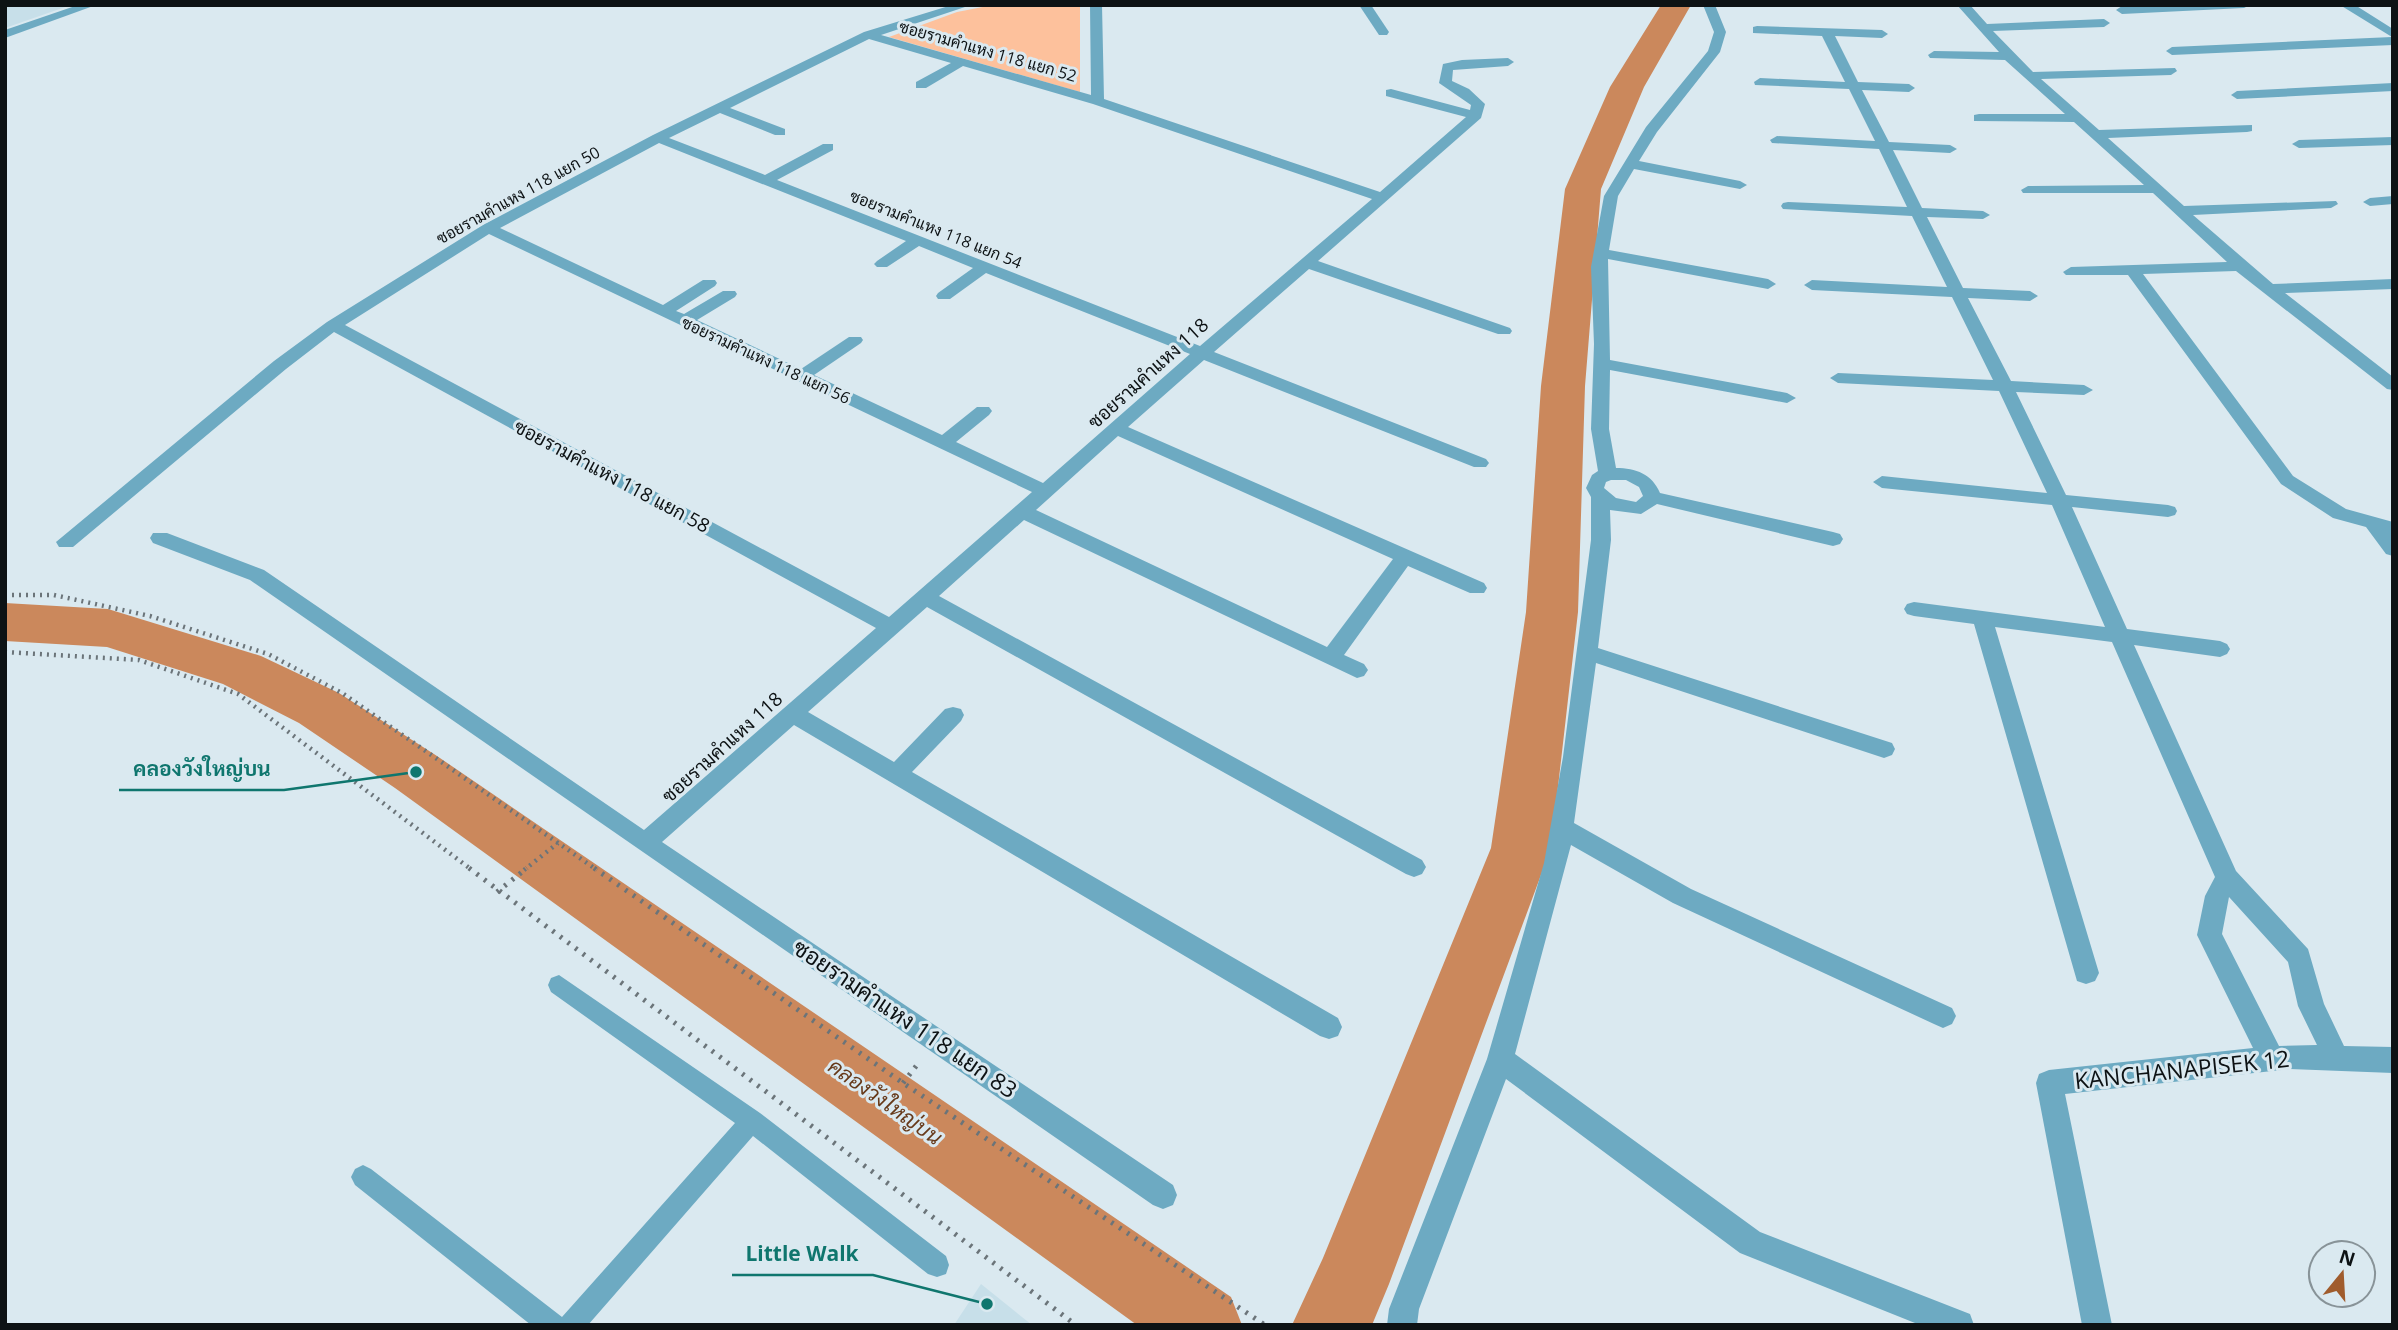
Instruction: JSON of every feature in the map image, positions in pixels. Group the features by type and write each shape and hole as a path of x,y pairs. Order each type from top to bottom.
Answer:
{"street":[{"path":"5,34 90,5"},
{"name":"ซอยรามคำแหง 118 แยก 50","path":"66,542 270,374 334,325 488,228 658,138 868,35 965,5"},
{"path":"1096,5 1098,101 1382,198"},
{"path":"1365,5 1383,32"},
{"path":"1608,474 1600,429 1600,267 1611,197 1651,130 1714,52 1719,40 1718,23 1709,5"},
{"path":"1963,5 2029,76 2241,266 2393,385"},
{"path":"2122,10 2244,5"},
{"path":"2346,5 2393,34"},
{"path":"1983,27 2104,23"},
{"path":"1757,30 1882,34"},
{"path":"1826,33 2005,386 2059,500 2227,878 2299,957 2311,1006 2337,1059"},
{"name":"ซอยรามคำแหง 118 แยก 52","path":"868,35 1098,101"},
{"path":"2172,51 2393,41"},
{"path":"1934,55 2009,57"},
{"path":"921,85 961,62"},
{"path":"1391,93 1476,115 1478,104 1464,92 1445,83 1447,67 1508,62"},
{"path":"2029,76 2171,71"},
{"path":"1760,82 1909,89"},
{"path":"2237,95 2393,87"},
{"path":"719,108 780,132"},
{"name":"ซอยรามคำแหง 118","path":"645,844 1476,115"},
{"path":"1979,118 2077,118"},
{"path":"2096,134 2247,128"},
{"name":"ซอยรามคำแหง 118 แยก 54","path":"658,138 1480,463"},
{"path":"1777,140 1951,149"},
{"path":"2299,144 2393,141"},
{"path":"765,181 828,147"},
{"path":"1631,164 1740,184"},
{"path":"2028,190 2158,189"},
{"path":"2370,202 2393,200"},
{"path":"2181,211 2331,204"},
{"path":"1788,206 1983,215"},
{"name":"ซอยรามคำแหง 118 แยก 56","path":"488,228 1045,491"},
{"path":"882,264 917,241"},
{"path":"1602,253 1768,284"},
{"path":"1308,263 1504,331"},
{"path":"2071,272 2241,266"},
{"path":"944,296 984,267"},
{"path":"2132,270 2287,480 2340,514 2383,526 2393,550"},
{"path":"664,311 709,283"},
{"path":"2271,289 2393,284"},
{"path":"1812,285 2030,296"},
{"path":"685,321 729,294"},
{"name":"ซอยรามคำแหง 118 แยก 58","path":"334,325 891,627"},
{"path":"802,376 855,340"},
{"path":"1601,363 1787,398"},
{"path":"1838,378 2084,390"},
{"path":"943,443 983,411"},
{"path":"1117,429 1477,588"},
{"path":"1402,1325 1404,1309 1500,1059 1556,863 1574,757 1601,540 1600,498 1595,488 1598,479 1608,474 1629,474 1647,483 1653,497"},
{"path":"1882,482 2168,511"},
{"path":"1600,498 1619,508 1642,508 1653,497"},
{"path":"1653,497 1833,539"},
{"path":"1024,512 1357,670"},
{"name":"ซอยรามคำแหง 118 แยก 83","path":"160,538 257,575 645,844 1163,1195"},
{"path":"1330,657 1405,556"},
{"path":"927,598 1414,867"},
{"path":"1914,609 2220,649"},
{"path":"1982,618 2087,973"},
{"path":"1585,652 1884,749"},
{"path":"792,713 1329,1027"},
{"path":"896,774 953,715"},
{"path":"1562,828 1682,896 1944,1016"},
{"path":"2227,878 2217,896 2209,935 2272,1059"},
{"path":"1500,1059 1749,1243 1959,1325"},
{"name":"KANCHANAPISEK 12","path":"2097,1325 2049,1083 2272,1059 2393,1060"}],"lane":[{"path":"559,985 752,1121 937,1265"},
{"path":"570,1325 752,1121"},
{"path":"363,1177 552,1325"}],"path":[{"path":"5,595 54,595 150,615 268,654 342,692 892,1075 1265,1325"},
{"path":"5,652 139,660 238,694 497,892 1076,1325"},
{"path":"497,892 558,843"}],"shaded area":[{"path":"5,5 71,5 5,28"},
{"path":"993,5 1080,5 1080,92 889,37 957,12"},
{"path":"981,1284 1032,1325 954,1325"}],"waterway":[{"path":"1331,1325 1351,1284 1521,848 1552,612 1563,386 1583,189 1627,87 1676,5"},
{"name":"คลองวังใหญ่บน","path":"5,622 108,628 242,670 319,708 416,772 1203,1325"}],"place":[{"name":"คลองวังใหญ่บน","path":"416,772"},
{"name":"Little Walk","path":"987,1304"}]}
